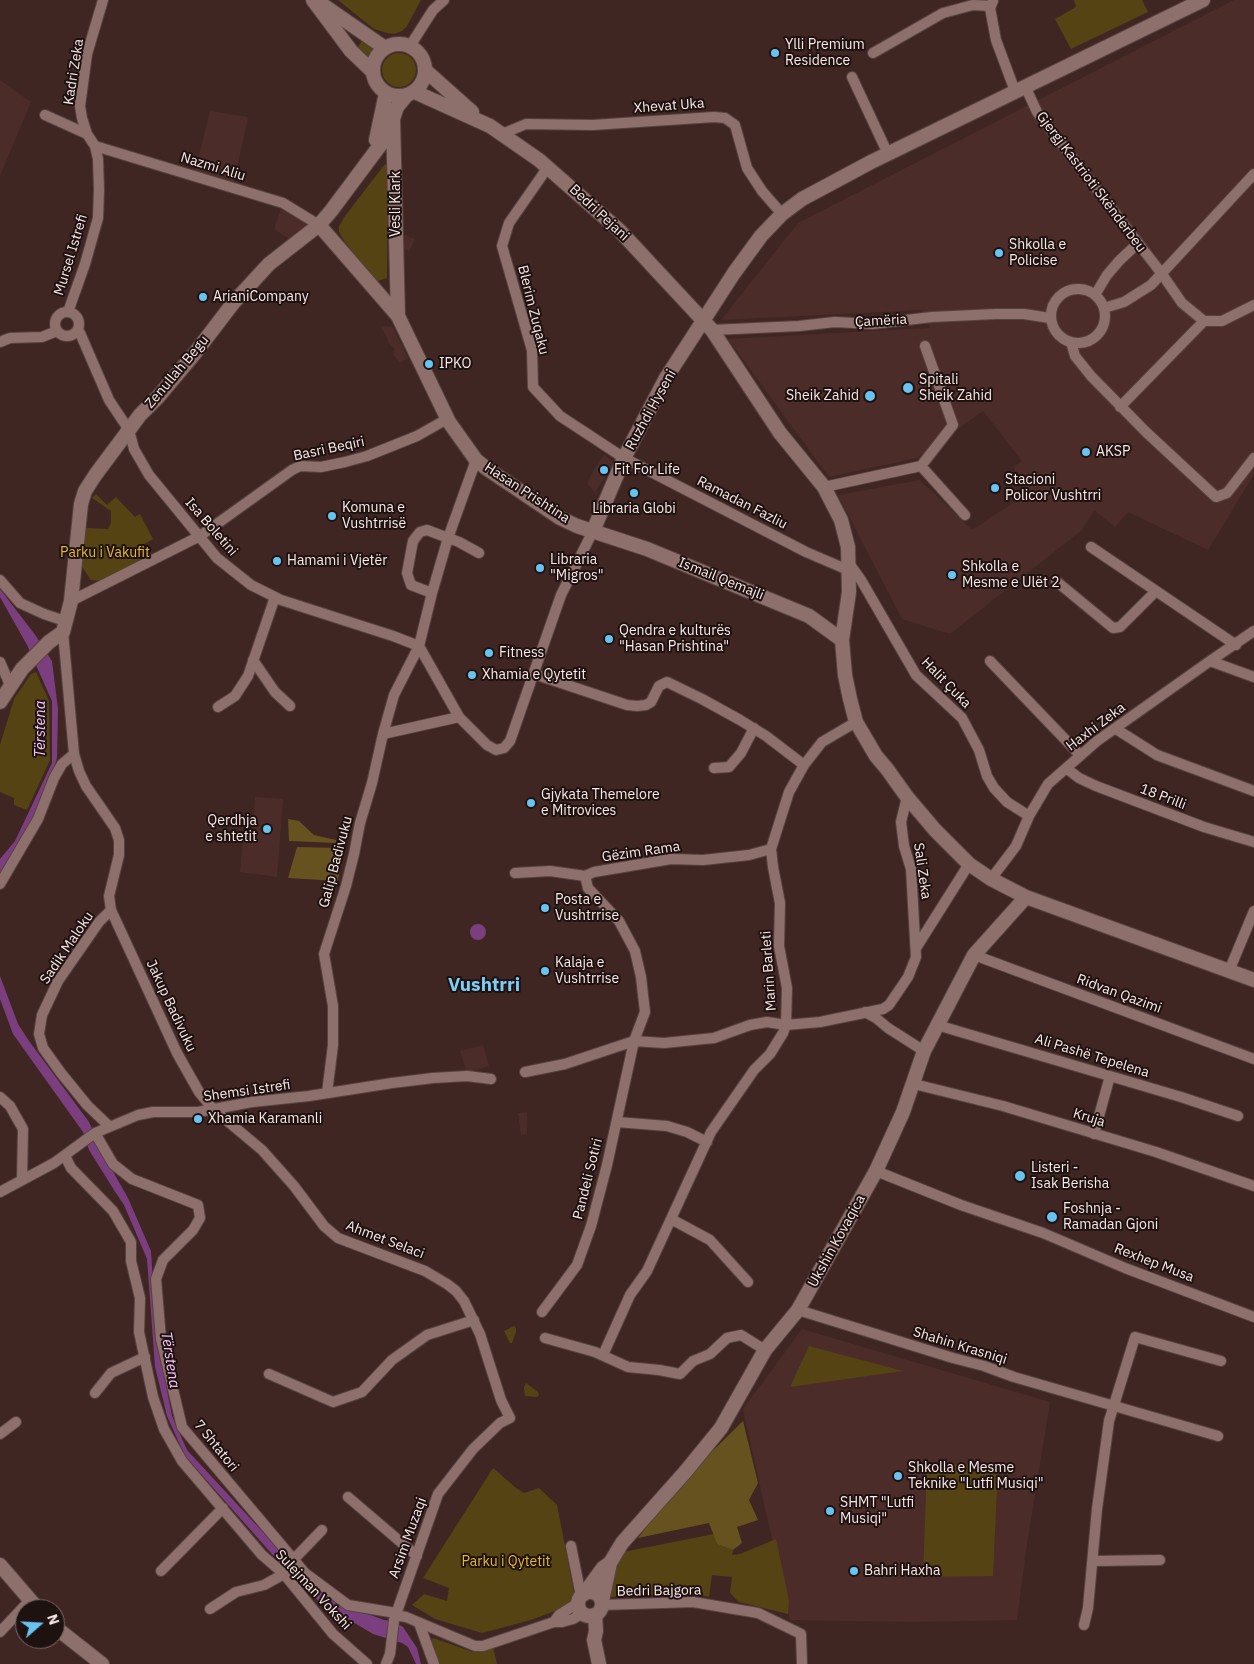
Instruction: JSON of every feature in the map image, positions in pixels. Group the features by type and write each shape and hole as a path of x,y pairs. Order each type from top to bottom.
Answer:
{"street":[{"name":"Kadri Zeka","path":"95,146 87,134 80,106 87,54 103,0"},
{"path":"315,0 385,48"},
{"path":"315,0 352,51 373,72"},
{"path":"410,46 433,10 444,0"},
{"path":"1203,0 888,154 802,199 782,214 761,236 734,272 708,326 780,433 824,487 841,520 848,547 849,592 842,640 847,683 856,722 876,756 907,797 935,830 969,864 991,879 1026,897 1254,980"},
{"path":"873,53 942,13 973,5 992,3"},
{"name":"Gjergj Kastrioti Skënderbeu","path":"992,3 992,20 996,40 1020,89 1162,274 1182,303 1204,321"},
{"path":"393,119 397,107 423,82 426,71 422,56 410,46 398,44 385,48 374,60 373,72 375,82 386,93 396,96 410,94"},
{"name":"Bedri Pejani","path":"426,71 482,121 548,167 620,230 708,326"},
{"path":"852,77 888,154"},
{"name":"Zenullah Begu","path":"372,155 379,132 386,93"},
{"name":"Bedri Pejani","path":"410,94 482,121"},
{"path":"45,115 87,134"},
{"name":"Xhevat Uka","path":"502,134 526,124 593,125 714,117 725,118 735,125 748,168 762,191 782,214"},
{"name":"Zenullah Begu","path":"64,626 71,601 81,504 85,491 96,474 140,415 158,397 195,353 234,302 269,264 319,225 381,144 393,119"},
{"name":"Vesli Klark","path":"393,119 398,316"},
{"name":"Nazmi Aliu","path":"95,146 283,203 319,225"},
{"name":"Mursel Istrefi","path":"68,312 85,264 98,218 100,190 95,146"},
{"name":"Blerim Zuqaku","path":"548,167 509,223 502,246 532,350 533,387 560,416 624,458"},
{"path":"1104,308 1124,302 1151,285 1254,174"},
{"name":"Vesli Klark","path":"319,225 398,316 447,419 476,460"},
{"path":"1095,295 1107,275 1138,244"},
{"path":"1071,290 1084,290 1095,295 1104,308 1104,324 1095,337 1082,343 1071,342 1058,335 1050,318 1053,305 1060,295 1071,290"},
{"path":"1120,407 1204,321 1222,321 1254,305"},
{"path":"68,312 74,314 79,320 77,332 67,337 57,331 55,326 56,318 62,313 68,312"},
{"name":"Çamëria","path":"708,326 799,326 835,322 872,324 932,317 996,314 1024,314 1050,318"},
{"name":"Ruzhdi Hyseni","path":"593,531 624,458 666,378 708,326"},
{"path":"0,342 10,338 42,337 57,331"},
{"path":"77,332 80,334 109,400 129,430"},
{"path":"1071,342 1075,356 1091,376 1120,407 1216,497 1227,493 1254,458"},
{"path":"824,487 921,466 953,425 925,346"},
{"name":"Basri Beqiri","path":"71,601 200,536 300,466 321,466 367,456 417,436 447,419"},
{"name":"Isa Boletini","path":"129,430 134,449 149,476 217,558 251,585 275,597 419,646"},
{"name":"Ramadan Fazliu","path":"624,458 806,552 848,566"},
{"name":"Hasan Prishtina","path":"419,646 448,538 476,460 494,475 560,518 593,531"},
{"path":"921,466 965,515"},
{"path":"432,593 410,585 407,573 413,541 420,532 427,530 479,552"},
{"path":"419,646 459,717 487,745 496,750 504,748 510,741 561,595 593,531"},
{"name":"Ismail Qemajli","path":"593,531 647,549 809,616 842,640"},
{"path":"1092,547 1236,645"},
{"name":"Halit Çuka","path":"848,566 861,580 916,675 962,718 979,750 987,776 994,788 1007,802 1029,816"},
{"path":"0,580 20,603 64,626"},
{"path":"1056,581 1113,628 1120,626 1156,591"},
{"path":"218,707 235,696 248,676 275,597"},
{"path":"0,702 22,669 64,626"},
{"path":"64,626 74,754 86,786 114,828 119,840 119,855 109,896 111,910"},
{"name":"Haxhi Zeka","path":"991,879 1016,846 1029,816 1048,784 1080,755 1210,661 1254,632"},
{"name":"Galip Badivuku","path":"327,1093 333,1045 333,1006 324,954 350,870 360,823 394,695 419,646"},
{"path":"253,660 274,692 290,706"},
{"path":"990,661 1080,755"},
{"path":"1210,661 1254,677"},
{"path":"0,662 10,685"},
{"path":"534,674 627,705 637,706 646,705 651,702 659,686 667,682 754,728 804,765"},
{"path":"383,734 459,717"},
{"name":"Marin Barleti","path":"603,1355 630,1295 647,1271 711,1132 754,1070 770,1054 783,1033 786,1024 787,988 779,946 780,903 772,867 771,849 788,792 804,765 822,742 856,722"},
{"path":"714,768 729,767 741,753 754,728"},
{"path":"1116,729 1157,755 1254,790"},
{"path":"0,884 38,819 54,778 62,764 74,754"},
{"name":"18 Prilli","path":"1066,768 1078,778 1096,786 1204,827 1254,842"},
{"name":"Sali Zeka","path":"634,1041 664,1043 714,1038 750,1025 768,1022 786,1024 820,1022 883,1010 889,1005 908,977 916,957 910,868 904,846 901,822 907,797"},
{"name":"Gëzim Rama","path":"514,873 550,871 585,876 594,872 672,859 704,860 749,855 771,849"},
{"name":"Sali Zeka","path":"916,949 969,864"},
{"name":"Pandeli Sotiri","path":"542,1312 577,1265 591,1226 607,1165 634,1041 645,1012 641,977 635,951 619,921 588,888 585,876"},
{"name":"Ukshin Kovaqica","path":"589,1605 603,1568 610,1563 626,1537 686,1471 721,1428 765,1350 798,1310 876,1171 914,1084 924,1051 974,955 1026,897"},
{"name":"Jakup Badivuku","path":"111,910 177,1053 198,1092 214,1109"},
{"name":"Sadik Maloku","path":"109,1126 87,1105 61,1073 43,1048 39,1034 42,1015 58,981 99,922 111,910"},
{"path":"1229,971 1254,911"},
{"name":"Ridvan Qazimi","path":"974,955 1254,1059"},
{"path":"865,1012 924,1051"},
{"name":"Ali Pashë Tepelena","path":"937,1024 1181,1097 1238,1116"},
{"path":"525,1072 565,1064 634,1041"},
{"name":"Shemsi Istrefi","path":"0,1192 65,1156 95,1133 138,1115 153,1112 184,1113 433,1078 467,1076 491,1079"},
{"path":"1094,1134 1110,1076"},
{"name":"Kruja","path":"914,1084 1003,1106 1156,1152 1254,1186"},
{"path":"0,1097 10,1106 23,1129 22,1180"},
{"name":"Ahmet Selaci","path":"214,1109 262,1150 294,1186 324,1226 338,1238 426,1271 447,1284 464,1301 480,1334 510,1418"},
{"path":"616,1122 667,1126 687,1132 707,1142"},
{"name":"7 Shtatori","path":"95,1133 113,1164 132,1180 198,1205 200,1218 193,1230 164,1260 156,1279 161,1339 174,1400 182,1427 305,1573 348,1605 406,1617 475,1646 483,1646 554,1622 559,1615 589,1605"},
{"name":"Sulejman Vokshi","path":"65,1156 71,1168 113,1211 131,1242 131,1261 140,1298 139,1332 153,1397 164,1429 182,1460 262,1555 284,1574 333,1634 367,1664"},
{"name":"Rexhep Musa","path":"876,1171 961,1205 1043,1233 1125,1268 1254,1317"},
{"path":"671,1219 710,1240 748,1282"},
{"name":"Shahin Krasniqi","path":"798,1310 984,1366 1014,1377 1218,1436"},
{"path":"269,1374 333,1402 362,1392 392,1360 427,1335 474,1320"},
{"path":"545,1338 603,1355 628,1367 680,1374 693,1361 710,1354 727,1338 741,1335 765,1350"},
{"path":"1084,1626 1088,1608 1097,1510 1109,1420 1135,1337 1221,1361"},
{"path":"95,1393 110,1373 145,1357"},
{"name":"Arsim Muzaqi","path":"388,1659 395,1616 438,1494 473,1449 500,1423 510,1418"},
{"path":"0,1434 16,1422"},
{"path":"348,1497 417,1556"},
{"path":"161,1571 223,1508"},
{"path":"294,1559 322,1530"},
{"path":"571,1546 589,1605 589,1634 594,1640 599,1664"},
{"path":"1093,1561 1160,1560"},
{"path":"0,1565 30,1599"},
{"path":"210,1608 236,1592 264,1585 284,1574"},
{"name":"Bedri Bajgora","path":"589,1605 693,1602 758,1613 801,1634 802,1664"},
{"path":"0,1632 15,1620"},
{"path":"419,1623 434,1664"},
{"path":"65,1635 102,1664"}],"shaded area":[{"path":"1234,0 1254,0 1254,474 1208,550 1128,512 1115,527 1094,510 1082,530 950,634 902,619 838,495 920,480 972,530 1029,492 1013,467 1022,461 983,411 917,458 829,477 728,339 930,328 922,310 721,320 798,223"},
{"path":"0,80 31,102 0,176"},
{"path":"210,111 248,117 234,182 195,172"},
{"path":"281,209 310,221 307,225 308,230 293,242 274,229"},
{"path":"405,235 415,239 409,252 402,247"},
{"path":"381,326 393,327 408,358 400,363 393,354 395,350 388,341"},
{"path":"604,455 615,463 595,492 587,484 594,469"},
{"path":"0,589 36,636 52,661 58,709 57,758 47,791 25,840 0,877 0,859 15,841 52,763 52,701 27,645 0,597"},
{"name":"Qerdhja e shtetit","path":"255,797 283,799 277,877 240,872 243,838 253,839"},
{"path":"288,819 299,821 314,835 336,840 336,843 289,841"},
{"path":"297,847 343,848 338,881 288,878"},
{"path":"475,924 481,924 486,929 484,938 475,940 470,935 470,929"},
{"path":"0,976 18,1024 89,1122 128,1198 151,1251 156,1334 172,1416 187,1450 285,1556 308,1584 333,1601 384,1620 393,1621 403,1627 417,1648 421,1664 416,1664 408,1647 402,1643 373,1634 321,1603 295,1580 185,1456 167,1416 155,1367 147,1259 124,1205 89,1150 83,1132 13,1034 0,999"},
{"path":"483,1045 489,1066 467,1073 460,1051"},
{"path":"527,1112 527,1134 521,1135 518,1113"},
{"name":"Shkolla e Mesme Teknike \"Lutfi Musiqi\"","path":"802,1329 1050,1402 1017,1620 913,1622 790,1620 743,1409"},
{"path":"743,1421 758,1483 749,1500 758,1520 737,1527 742,1543 733,1550 717,1544 709,1523 638,1538 682,1481"}],"green space":[{"path":"338,0 421,0 407,26 402,31 394,34 374,29"},
{"path":"1074,0 1142,0 1148,12 1071,49 1055,19 1076,7"},
{"path":"362,41 378,48 369,61 357,48"},
{"path":"399,53 406,54 411,58 415,63 415,77 411,82 406,86 399,87 392,86 387,82 383,77 382,70 383,63 387,58 392,54"},
{"path":"385,164 388,165 387,278 374,282 343,239 339,232 339,226"},
{"name":"Parku i Vakufit","path":"96,494 107,505 116,497 135,517 140,514 153,539 136,549 142,562 101,581 91,580 80,564 85,528 108,529 111,523 111,511 92,498"},
{"path":"36,672 49,701 50,760 27,810 14,805 14,798 0,792 0,745 14,699 31,674"},
{"path":"514,1326 516,1332 512,1343 510,1343 504,1331"},
{"path":"809,1346 903,1371 790,1387"},
{"path":"526,1383 538,1392 539,1395 537,1397 525,1396 524,1387"},
{"path":"927,1464 998,1465 993,1576 923,1577"},
{"name":"Parku i Qytetit","path":"493,1468 524,1493 539,1488 557,1505 576,1603 531,1620 482,1633 435,1619 412,1605 424,1594 447,1601 449,1588 423,1578"},
{"path":"714,1534 717,1544 733,1550 732,1555 740,1554 776,1539 789,1601 788,1614 739,1602 730,1593 732,1577 712,1575 709,1597 690,1593 608,1597 605,1570 623,1552"},
{"path":"433,1638 473,1652 493,1647 497,1664 438,1664 430,1642"}],"place":[{"name":"Ylli Premium Residence","path":"775,53"},
{"name":"Shkolla e Policise","path":"999,253"},
{"name":"ArianiCompany","path":"203,297"},
{"name":"IPKO","path":"429,364"},
{"name":"Spitali Sheik Zahid","path":"908,388"},
{"name":"Sheik Zahid","path":"870,396"},
{"name":"AKSP","path":"1086,452"},
{"name":"Fit For Life","path":"604,470"},
{"name":"Stacioni Policor Vushtrri","path":"995,488"},
{"name":"Libraria Globi","path":"634,493"},
{"name":"Komuna e Vushtrrisë","path":"332,516"},
{"name":"Hamami i Vjetër","path":"277,561"},
{"name":"Libraria \"Migros\"","path":"540,568"},
{"name":"Shkolla e Mesme e Ulët 2","path":"952,575"},
{"name":"Qendra e kulturës \"Hasan Prishtina\"","path":"609,639"},
{"name":"Fitness","path":"489,653"},
{"name":"Xhamia e Qytetit","path":"472,675"},
{"name":"Gjykata Themelore e Mitrovices","path":"531,803"},
{"name":"Qerdhja e shtetit","path":"267,829"},
{"name":"Posta e Vushtrrise","path":"545,908"},
{"name":"Kalaja e Vushtrrise","path":"545,971"},
{"name":"Xhamia Karamanli","path":"198,1119"},
{"name":"Listeri - Isak Berisha","path":"1020,1176"},
{"name":"Foshnja - Ramadan Gjoni","path":"1052,1217"},
{"name":"Shkolla e Mesme Teknike \"Lutfi Musiqi\"","path":"898,1476"},
{"name":"SHMT \"Lutfi Musiqi\"","path":"830,1511"},
{"name":"Bahri Haxha","path":"854,1571"}],"district":[{"name":"Vushtrri","path":"484,986"}],"water label":[{"name":"Tërstena","path":"41,729"},
{"name":"Tërstena","path":"170,1360"}]}
